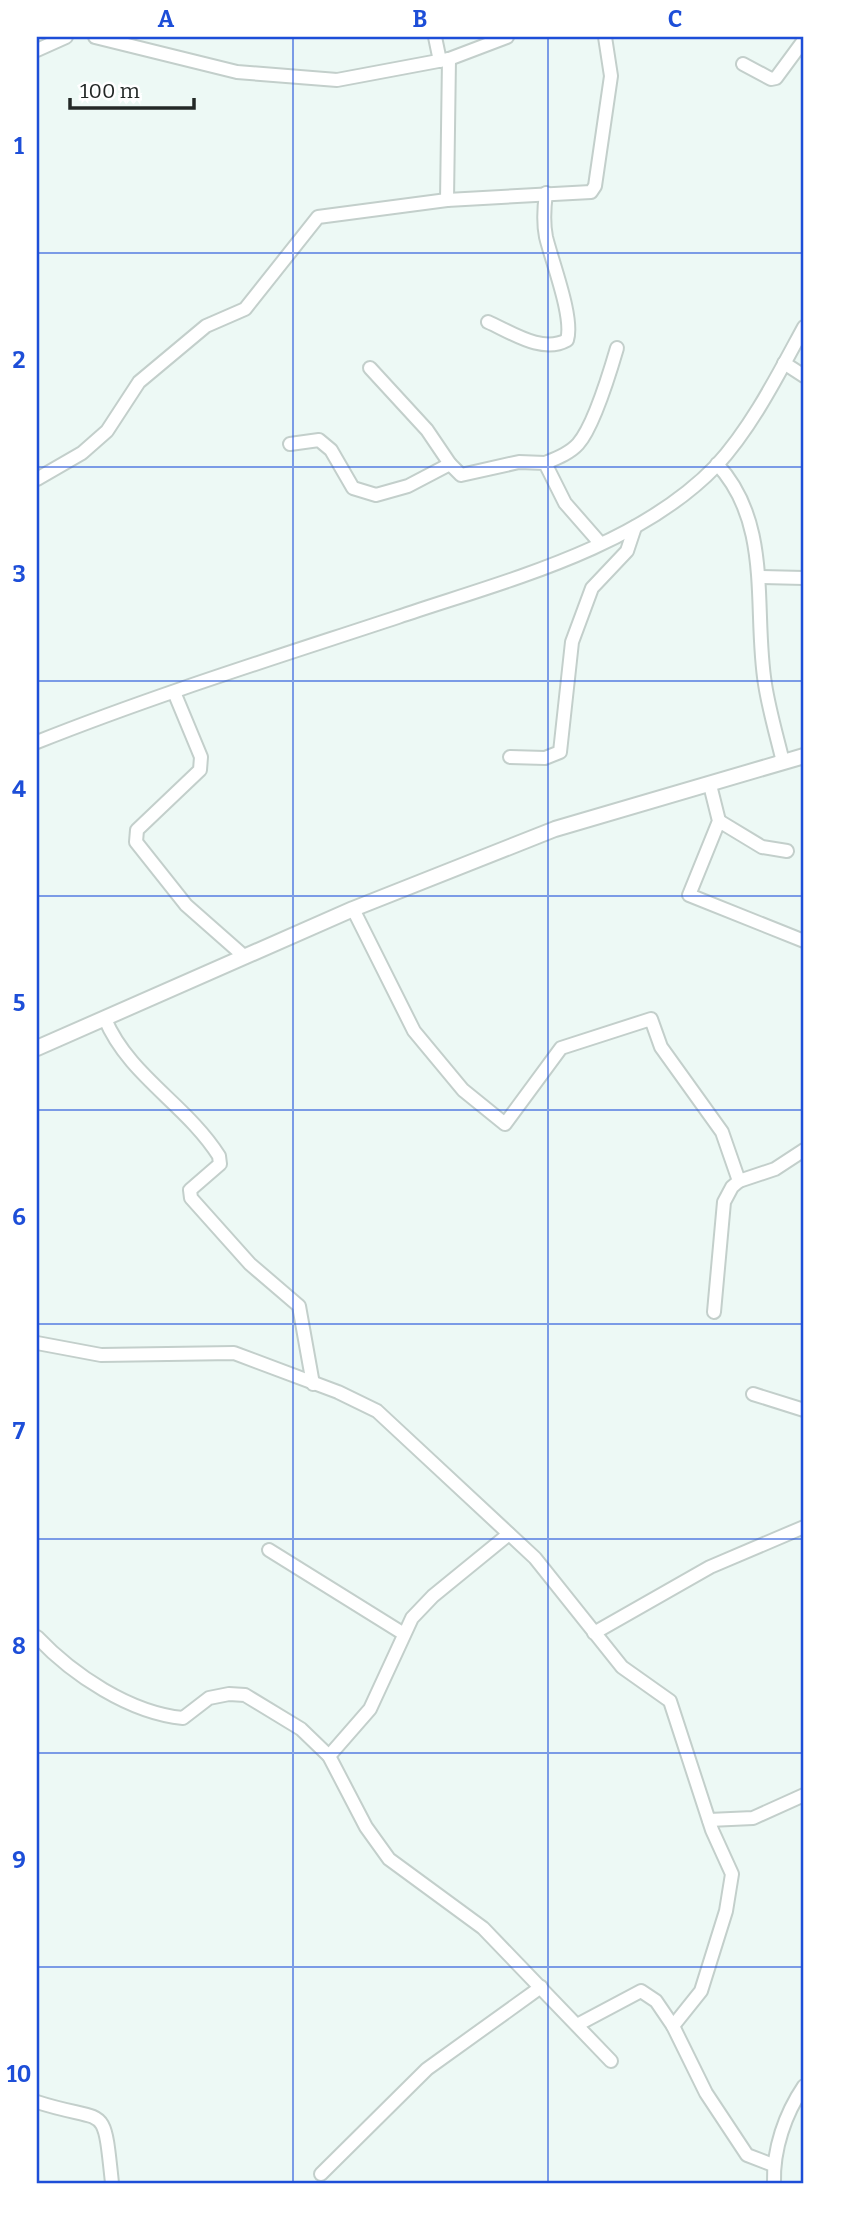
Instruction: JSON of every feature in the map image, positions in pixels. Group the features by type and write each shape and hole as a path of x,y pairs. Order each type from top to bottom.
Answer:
{"main road":[{"path":"37,1048 353,909 555,829 804,756"}],"street":[{"path":"37,50 66,37"},
{"path":"95,37 237,72 337,80 445,60 507,37"},
{"path":"435,37 445,60 447,200"},
{"path":"37,479 82,453 107,430 139,382 206,326 245,309 318,217 447,200 546,193 585,195 595,186 611,76 605,37"},
{"path":"743,64 771,79 776,78 804,40"},
{"path":"488,322 527,340 551,345 567,340 567,322 545,226 546,193"},
{"path":"37,742 174,692 522,575 635,527 672,503 717,464 784,363 804,327"},
{"path":"370,368 427,430 450,464 461,475 519,462 545,463 562,456 579,443 604,387 617,348"},
{"path":"784,363 804,376"},
{"path":"290,444 319,440 331,450 353,488 376,495 408,486 450,464"},
{"path":"545,463 565,503 600,543"},
{"path":"717,464 729,478 747,512 759,577 765,685 783,762"},
{"path":"510,757 545,758 560,752 572,642 592,588 627,551 635,527"},
{"path":"759,577 804,578"},
{"path":"174,692 201,757 200,770 136,830 136,842 186,905 245,957"},
{"path":"710,785 719,821 690,895 804,941"},
{"path":"719,821 762,847 787,851"},
{"path":"353,909 414,1031 463,1090 505,1124 561,1048 651,1019 661,1047 722,1132 739,1181"},
{"path":"105,1019 122,1053 195,1124 219,1156 220,1164 196,1182 190,1190 191,1198 250,1264 299,1306 313,1384"},
{"path":"714,1312 723,1202 739,1181 775,1169 804,1150"},
{"path":"37,1343 102,1355 234,1353 377,1411 535,1558 622,1667 670,1701 709,1821 732,1874 726,1911 701,1991 673,2026"},
{"path":"752,1394 804,1410"},
{"path":"594,1633 710,1567 804,1527"},
{"path":"330,1756 370,1709 412,1618 433,1596 509,1534"},
{"path":"269,1550 404,1634"},
{"path":"37,1637 49,1650 124,1703 156,1716 183,1718 209,1698 229,1693 245,1695 301,1729 330,1756 366,1827 389,1859 483,1928 611,2061"},
{"path":"709,1821 753,1818 804,1795"},
{"path":"321,2174 427,2069 541,1987"},
{"path":"578,2025 641,1991 656,2001 673,2026 729,2132 747,2155 773,2165"},
{"path":"774,2183 773,2165 782,2129 804,2085"},
{"path":"37,2102 94,2114 106,2128 112,2183"}]}
